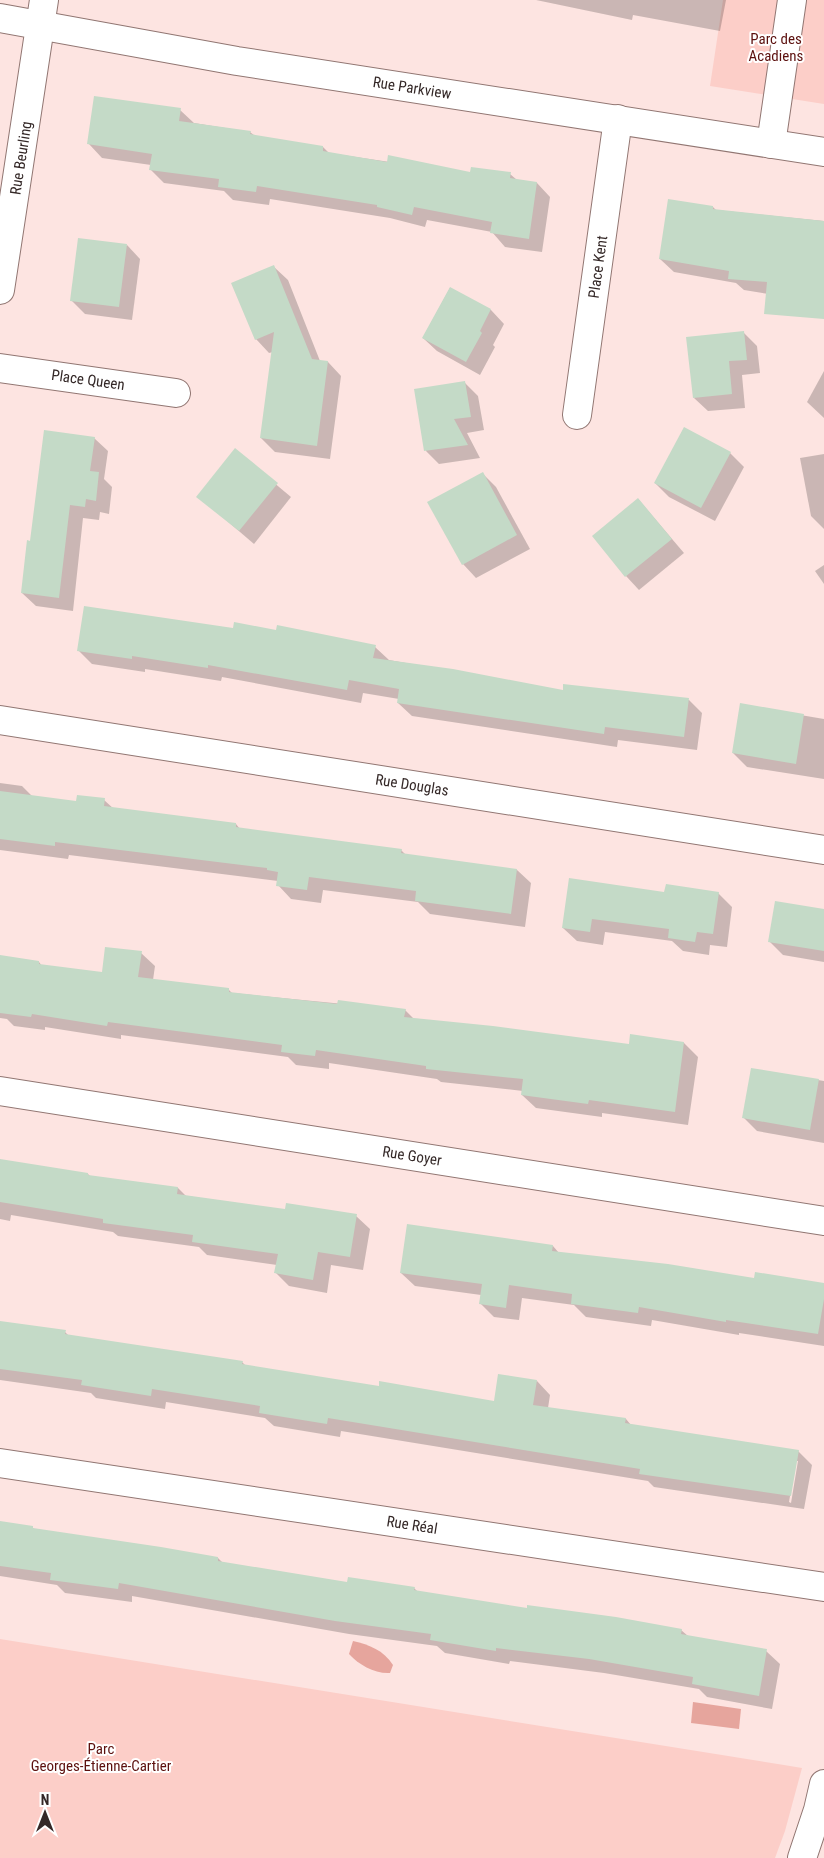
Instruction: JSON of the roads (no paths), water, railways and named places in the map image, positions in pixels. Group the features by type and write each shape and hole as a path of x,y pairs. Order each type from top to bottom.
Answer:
{"street":[{"path":"771,144 792,0"},
{"name":"Rue Parkview","path":"0,18 42,13 236,61 824,152"},
{"name":"Rue Beurling","path":"0,290 42,13"},
{"name":"Place Kent","path":"577,415 618,119"},
{"name":"Place Queen","path":"0,368 176,393"},
{"name":"Rue Douglas","path":"0,720 824,850"},
{"name":"Rue Goyer","path":"0,1091 824,1221"},
{"name":"Rue Réal","path":"0,1463 824,1587"},
{"path":"802,1858 818,1810 824,1784"}],"park label":[{"name":"Parc des Acadiens","path":"776,48"},
{"name":"Parc Georges-Étienne-Cartier","path":"101,1758"}]}
